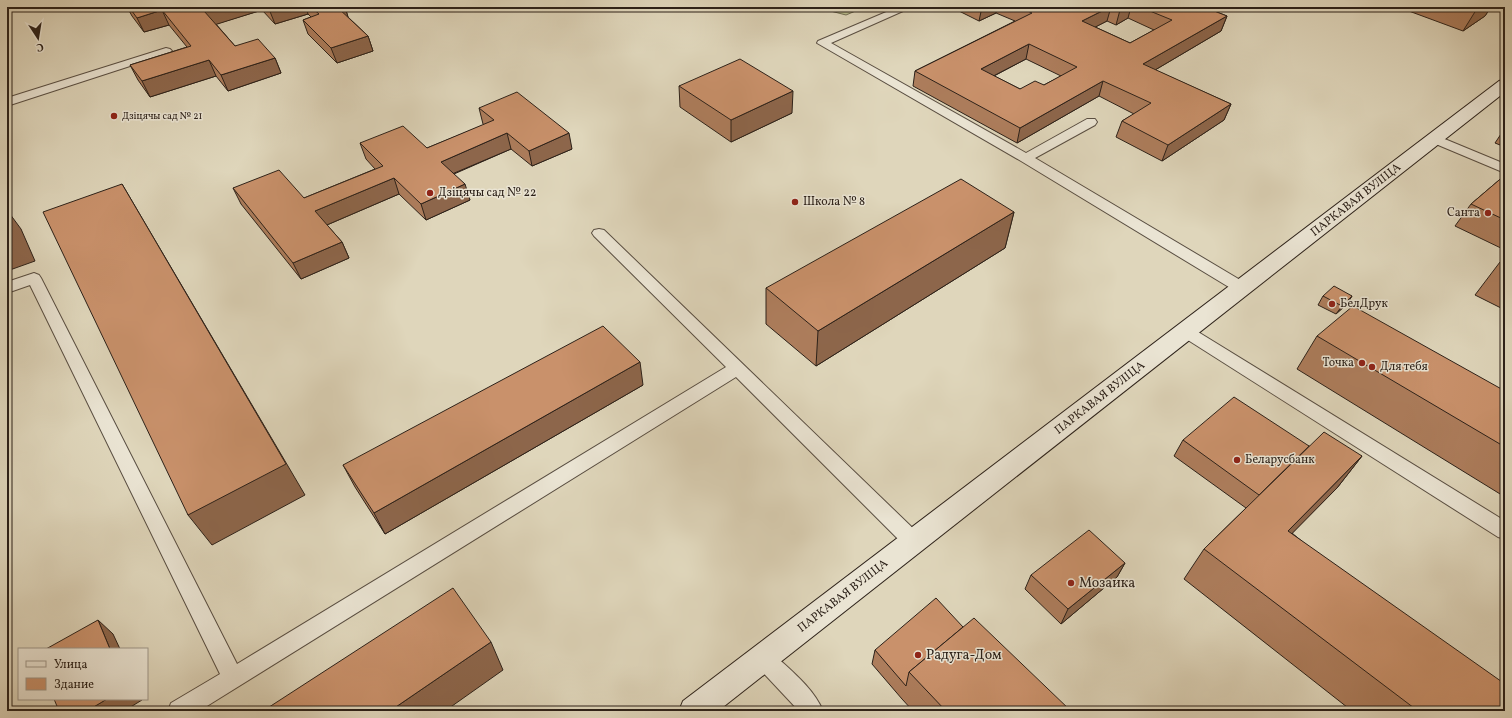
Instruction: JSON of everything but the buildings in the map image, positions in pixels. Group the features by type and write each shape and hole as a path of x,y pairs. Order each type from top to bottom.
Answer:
{"street":[{"name":"ПАРКАВАЯ ВУЛІЦА","path":"694,711 1505,84"}],"lane":[{"path":"907,7 822,43 1026,158 1242,288"},
{"path":"7,102 166,50"},
{"path":"1026,158 1091,122"},
{"path":"1435,139 1505,169"},
{"path":"599,233 914,542"},
{"path":"7,288 34,278 233,678"},
{"path":"1185,331 1505,531"},
{"path":"179,711 736,369"},
{"path":"763,658 800,695 812,711"}],"green space":[{"path":"815,7 865,7 846,15"}],"place":[{"name":"Дзіцячы сад № 21","path":"114,116"},
{"name":"Дзіцячы сад № 22","path":"430,193"},
{"name":"Школа № 8","path":"795,202"},
{"name":"Санта","path":"1488,213"},
{"name":"БелДрук","path":"1332,304"},
{"name":"Точка","path":"1362,363"},
{"name":"Для тебя","path":"1372,367"},
{"name":"Беларусбанк","path":"1237,460"},
{"name":"Мозаика","path":"1071,583"},
{"name":"Радуга-Дом","path":"918,655"}]}
